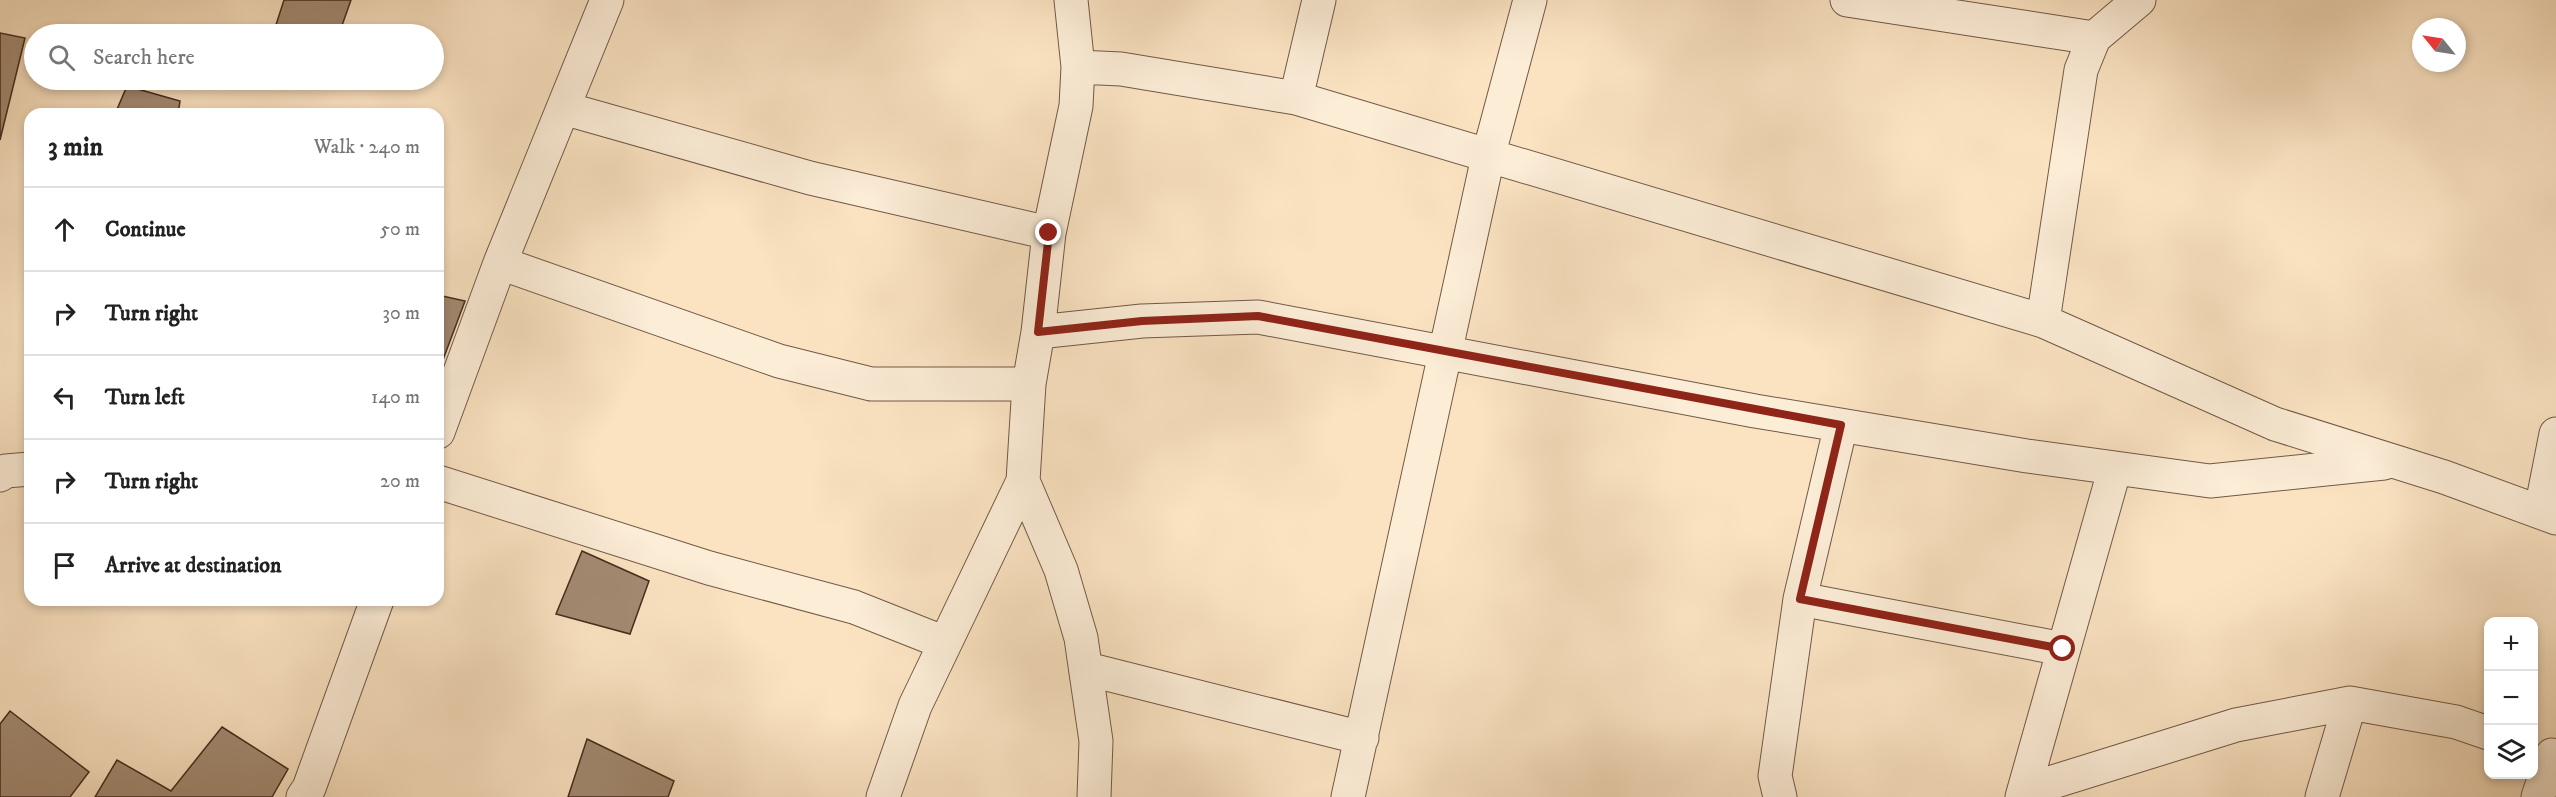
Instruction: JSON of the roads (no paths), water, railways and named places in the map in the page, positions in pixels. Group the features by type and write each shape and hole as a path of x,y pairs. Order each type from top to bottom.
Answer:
{"street":[{"path":"444,416 500,262 607,0"},
{"path":"883,797 915,706 1023,481 1029,384 1038,332 1049,233 1076,106 1078,67 1071,0"},
{"path":"1296,98 1319,0"},
{"path":"1348,797 1400,552 1447,354 1488,158 1530,0"},
{"path":"1847,0 2094,38"},
{"path":"2043,321 2081,70 2094,38 2139,0"},
{"path":"1078,67 1121,69 1296,98 1488,158 2043,321 2275,424 2548,514 2556,434"},
{"path":"563,108 810,178 1049,233"},
{"path":"500,262 779,361 871,384 1029,384"},
{"path":"1038,332 1142,321 1258,316 1447,354 1841,425 2210,482 2395,462"},
{"path":"1780,797 1775,776 1800,599 1841,425"},
{"path":"2023,794 2115,468"},
{"path":"0,475 6,471 24,470"},
{"path":"1023,481 1060,570 1081,638 1096,741 1094,797"},
{"path":"444,484 709,568 854,607 945,643"},
{"path":"1800,599 2063,649"},
{"path":"309,794 375,606"},
{"path":"1087,669 1362,738"},
{"path":"2023,794 2236,725 2350,703 2456,722 2484,732"},
{"path":"2322,797 2350,703"},
{"path":"2538,797 2547,754"}]}
